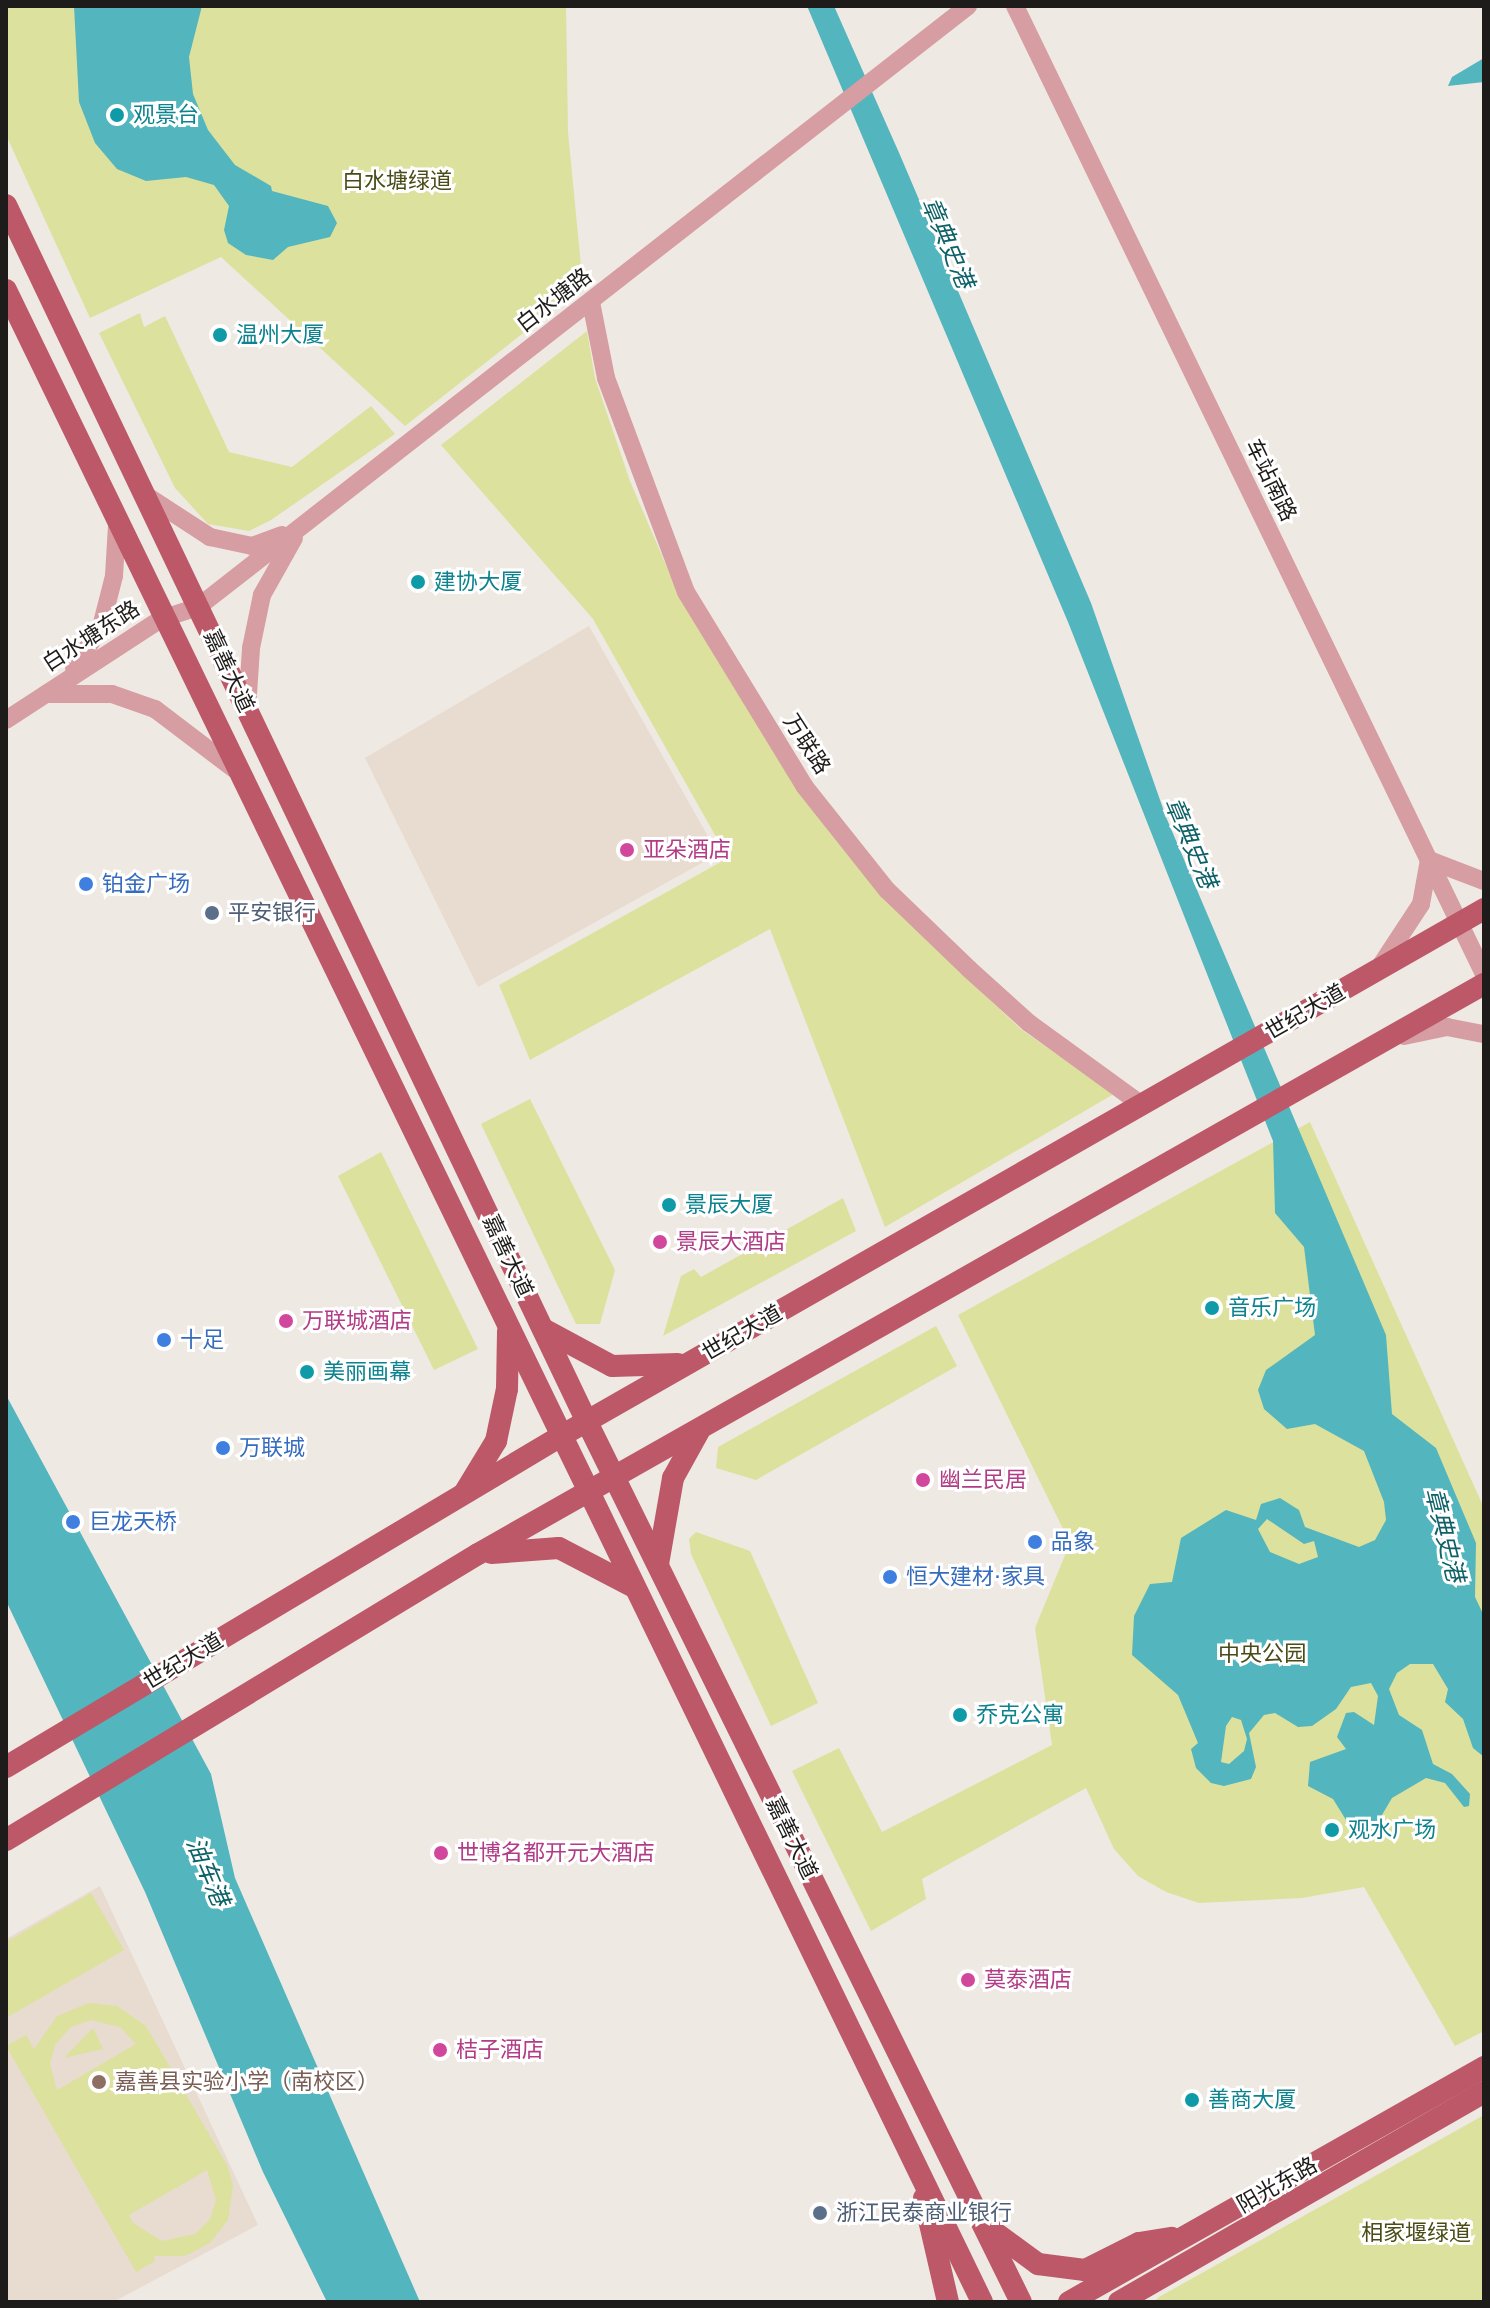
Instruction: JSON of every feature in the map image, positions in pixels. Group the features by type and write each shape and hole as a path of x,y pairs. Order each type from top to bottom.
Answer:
{"main road":[{"name":"嘉善大道","path":"6,205 587,1422 1021,2302"},
{"name":"嘉善大道","path":"6,290 161,619 982,2302"},
{"name":"世纪大道","path":"6,1767 561,1436 1484,909"},
{"path":"6,1840 478,1554 616,1479 1484,984"},
{"path":"463,1494 496,1441 507,1389 508,1327"},
{"path":"542,1328 612,1366 639,1369 691,1363"},
{"path":"658,1565 673,1478 699,1431"},
{"path":"478,1554 559,1548 634,1587"},
{"name":"阳光东路","path":"1069,2302 1484,2067"},
{"name":"阳光东路","path":"1119,2302 1484,2092"},
{"path":"921,2177 928,2229 948,2302"},
{"path":"967,2192 979,2199 993,2231 1038,2264 1085,2270 1139,2243 1185,2237"},
{"path":"1134,2302 1155,2281"}],"street":[{"name":"白水塘路","path":"161,619 198,607 923,45 968,6"},
{"name":"车站南路","path":"1015,6 1484,974"},
{"name":"万联路","path":"591,302 606,378 686,592 805,787 887,890 969,969 1029,1023 1142,1105"},
{"path":"144,494 210,537 252,546 299,528"},
{"path":"46,694 85,658 101,627 114,576 117,526"},
{"path":"247,709 251,648 262,595 299,528"},
{"name":"白水塘东路","path":"6,720 161,619"},
{"path":"46,694 112,694 155,709 234,769"},
{"path":"1377,971 1421,904 1429,860 1484,881"},
{"path":"1364,1051 1420,1030 1447,1027 1484,1034"}],"shaded area":[{"path":"589,626 718,854 478,987 365,758"},
{"name":"嘉善县实验小学（南校区）","path":"100,1886 258,2225 113,2302 6,2302 6,1939"}],"green space":[{"name":"白水塘绿道","path":"6,6 566,6 568,132 583,286 405,426 221,257 90,318 6,135"},
{"path":"140,313 144,327 165,316 229,452 292,467 371,406 395,434 271,520 249,531 208,524 175,488 99,333"},
{"path":"587,331 595,378 630,481 678,593 798,790 962,974 1022,1030 1114,1094 885,1227 770,929 530,1060 499,985 728,858 593,619 441,445"},
{"path":"530,1099 615,1270 600,1324 576,1324 481,1124"},
{"name":"中央公园","path":"1310,1122 1484,1508 1484,2031 1455,2046 1364,1887 1302,1898 1199,1903 1166,1892 1138,1876 1114,1849 1086,1788 922,1879 926,1899 871,1931 792,1771 839,1748 882,1832 1052,1745 1035,1628 1070,1543 958,1315"},
{"path":"381,1152 478,1349 434,1370 338,1176"},
{"path":"843,1198 856,1231 663,1336 681,1276 694,1269 701,1277"},
{"path":"936,1326 957,1366 756,1480 716,1468 718,1447"},
{"path":"696,1532 750,1551 818,1703 771,1726 691,1554 689,1539"},
{"path":"91,1893 124,1950 6,2018 6,1942"},
{"path":"89,2003 117,2006 146,2026 227,2165 233,2185 228,2220 210,2243 185,2256 154,2256 155,2261 136,2272 6,2046 26,2035 34,2049 57,2016","holes":["91,2020 120,2027 136,2044 57,2090 50,2064 55,2045 71,2027","207,2170 216,2200 210,2219 195,2234 162,2241 133,2223 129,2215"]},
{"path":"93,2028 103,2049 64,2058"},
{"name":"相家堰绿道","path":"1484,2115 1484,2302 1153,2302 1159,2297"}],"water":[{"path":"74,6 202,6 189,57 193,94 208,130 235,165 271,186 272,191 328,206 337,223 330,237 288,247 273,260 246,255 228,243 224,230 229,206 214,185 186,177 146,181 117,169 95,143 79,102"},
{"name":"章典史港","path":"807,6 834,6 900,155 1091,603 1166,817 1386,1335 1392,1414 1436,1448 1476,1543 1475,1597 1484,1616 1484,1757 1473,1748 1463,1719 1445,1702 1448,1689 1433,1664 1410,1664 1397,1673 1389,1689 1399,1715 1422,1730 1433,1764 1452,1774 1470,1794 1469,1806 1464,1807 1445,1783 1426,1778 1392,1798 1376,1825 1351,1828 1333,1799 1308,1786 1310,1762 1346,1749 1337,1737 1346,1713 1354,1712 1374,1725 1378,1696 1371,1683 1351,1687 1336,1709 1312,1726 1298,1727 1275,1713 1264,1715 1249,1733 1256,1767 1251,1779 1224,1786 1211,1783 1196,1768 1191,1749 1198,1743 1178,1695 1132,1655 1134,1616 1150,1584 1172,1582 1181,1538 1226,1510 1256,1520 1261,1504 1280,1498 1299,1510 1305,1527 1359,1547 1375,1540 1386,1520 1384,1502 1364,1451 1315,1424 1287,1429 1264,1409 1258,1390 1266,1370 1315,1335 1304,1247 1275,1213 1273,1141 1068,622","holes":["1267,1519 1304,1544 1314,1541 1318,1557 1299,1564 1270,1552 1258,1529","1232,1717 1241,1720 1247,1739 1244,1751 1229,1764 1221,1762 1226,1726"]},
{"path":"1484,58 1484,82 1448,86 1452,77"},
{"name":"油车港","path":"6,1395 211,1774 235,1878 420,2302 327,2302 263,2172 145,1892 8,1605"}],"place":[{"name":"观景台","path":"117,115"},
{"name":"温州大厦","path":"220,335"},
{"name":"建协大厦","path":"418,582"},
{"name":"亚朵酒店","path":"627,850"},
{"name":"铂金广场","path":"86,884"},
{"name":"平安银行","path":"212,913"},
{"name":"景辰大厦","path":"669,1205"},
{"name":"景辰大酒店","path":"660,1242"},
{"name":"音乐广场","path":"1212,1308"},
{"name":"万联城酒店","path":"286,1321"},
{"name":"十足","path":"164,1340"},
{"name":"美丽画幕","path":"307,1372"},
{"name":"万联城","path":"223,1448"},
{"name":"幽兰民居","path":"923,1480"},
{"name":"巨龙天桥","path":"73,1522"},
{"name":"品象","path":"1035,1542"},
{"name":"恒大建材·家具","path":"890,1577"},
{"name":"乔克公寓","path":"960,1715"},
{"name":"观水广场","path":"1332,1830"},
{"name":"世博名都开元大酒店","path":"441,1853"},
{"name":"莫泰酒店","path":"968,1980"},
{"name":"桔子酒店","path":"440,2050"},
{"name":"嘉善县实验小学（南校区）","path":"99,2082"},
{"name":"善商大厦","path":"1192,2100"},
{"name":"浙江民泰商业银行","path":"820,2213"}]}
